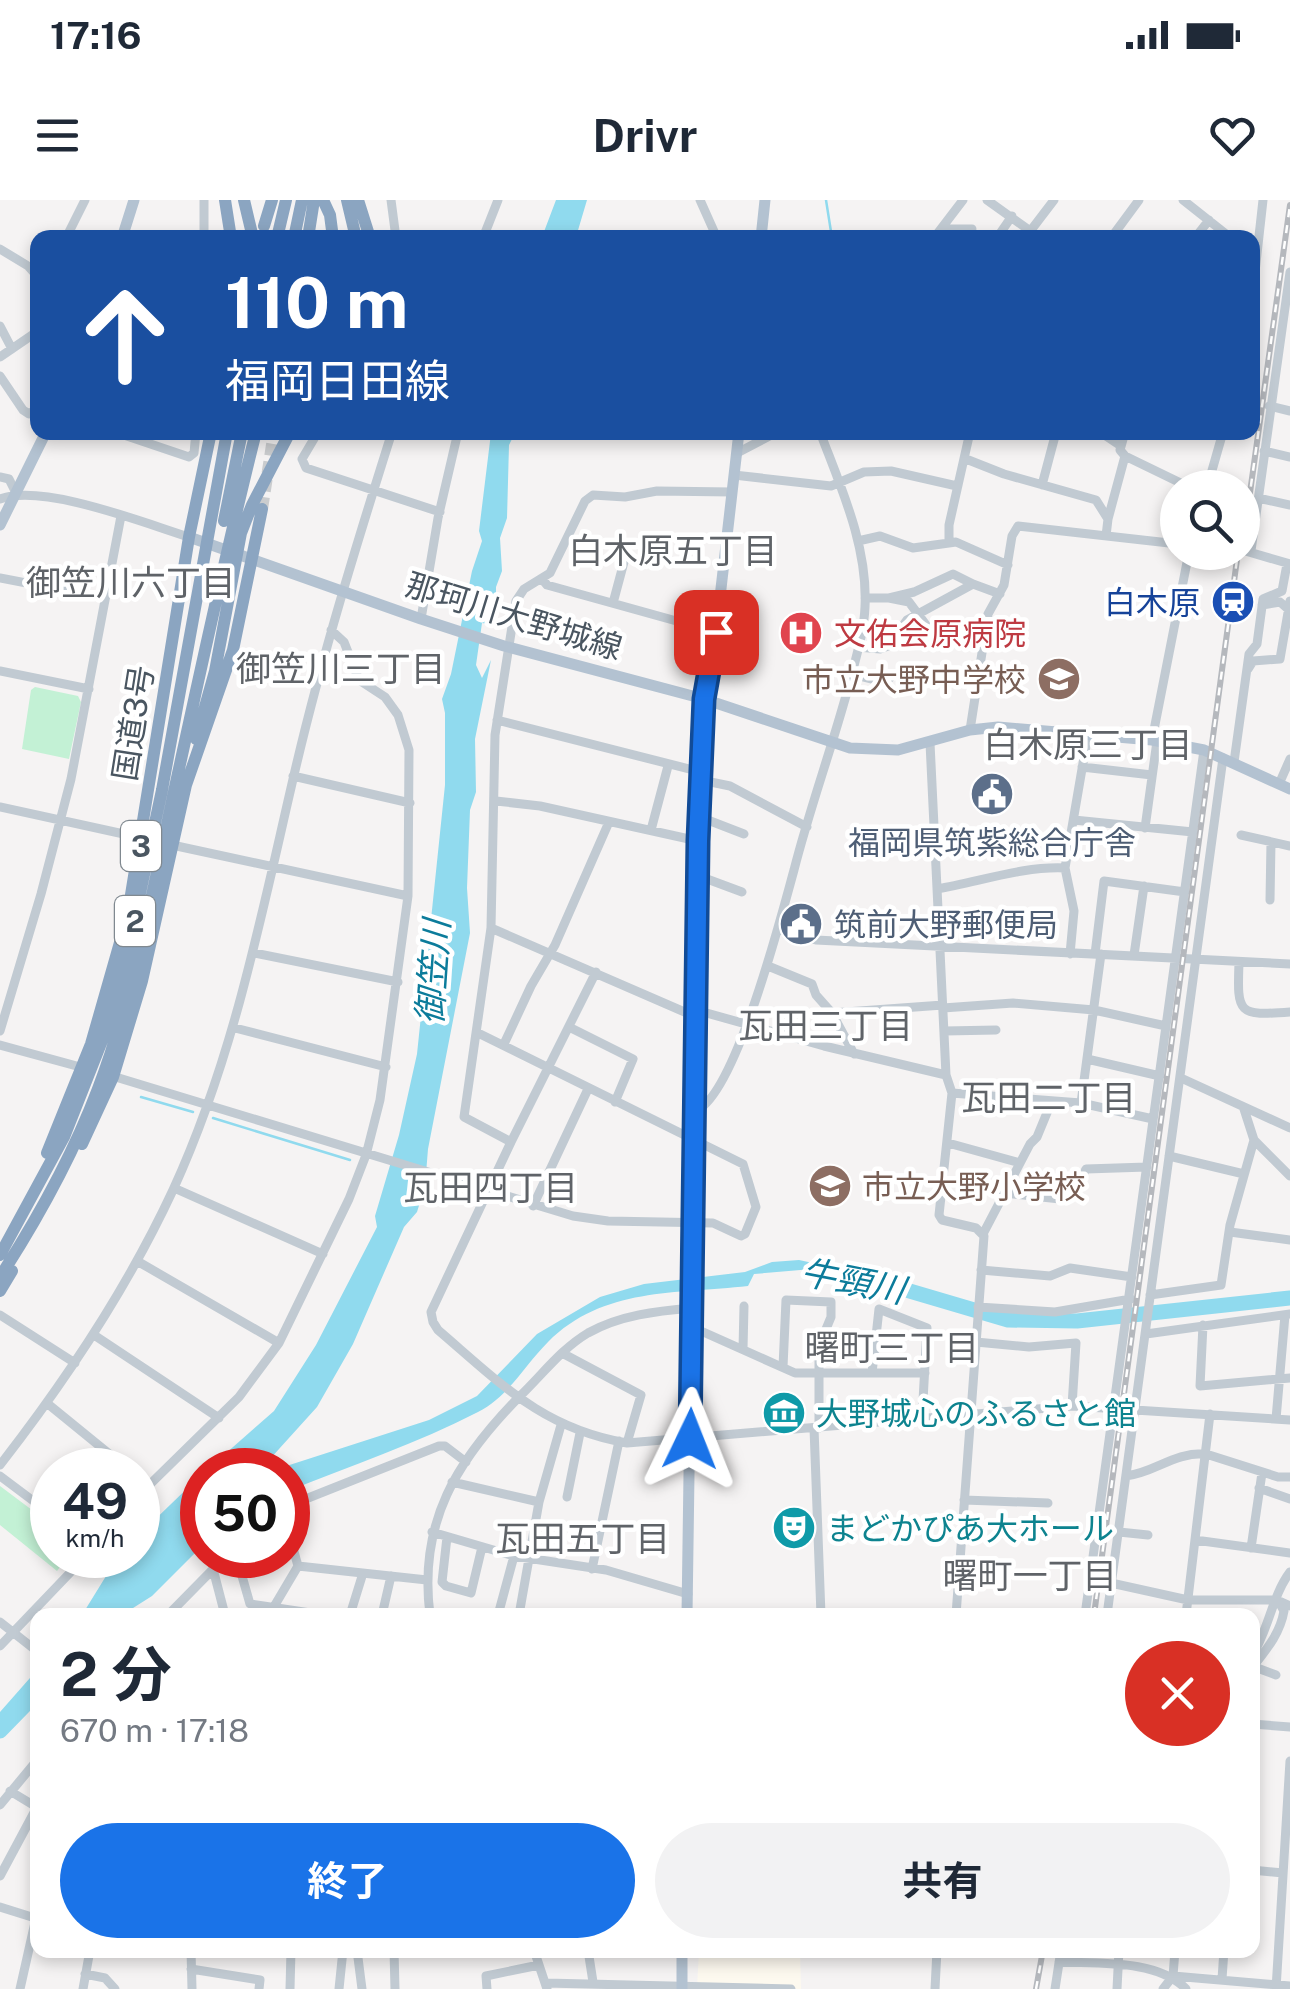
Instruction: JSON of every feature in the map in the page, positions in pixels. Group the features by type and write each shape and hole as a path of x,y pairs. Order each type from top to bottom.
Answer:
{"highway":[{"path":"225,200 230,230"},
{"path":"244,200 251,230"},
{"path":"264,226 272,200"},
{"path":"279,230 286,200"},
{"path":"296,230 302,200"},
{"path":"309,230 314,200"},
{"path":"323,200 332,230"},
{"path":"347,200 354,230"},
{"path":"358,200 367,230"},
{"name":"国道3号","path":"0,1239 39,1170 83,1068 120,944 143,838 207,440"},
{"name":"2","path":"0,1255 64,1137 107,1028 130,942 162,790 227,440"},
{"path":"194,702 240,440"},
{"name":"2","path":"0,1277 52,1189 108,1058 136,963 233,516 254,440"},
{"path":"186,785 215,672 237,548 286,440"},
{"name":"国道3号","path":"0,1291 65,1178 114,1077 142,981 186,785 222,689 253,561 257,507"}],"main road":[{"path":"125,230 134,200"},
{"path":"762,230 765,200"},
{"path":"0,525 42,440"},
{"path":"687,1608 698,841 704,699 739,440"},
{"name":"那珂川大野城線","path":"189,537 421,620 704,699 833,743 898,750 970,730 998,727 1155,740 1204,750 1284,787"},
{"path":"682,1958 682,1988"}],"street":[{"path":"70,230 85,200"},
{"path":"204,200 204,230"},
{"path":"391,200 395,230"},
{"path":"486,230 498,200"},
{"path":"700,200 713,230"},
{"path":"940,230 963,200"},
{"path":"987,200 1027,230"},
{"path":"1035,230 1054,200"},
{"path":"1117,230 1139,200"},
{"path":"1183,200 1221,230"},
{"path":"1258,230 1263,200"},
{"path":"1002,230 1012,216"},
{"path":"1201,230 1209,220"},
{"path":"0,249 30,268"},
{"path":"1260,482 1276,364 1285,340 1290,272"},
{"path":"0,326 12,349"},
{"path":"0,357 30,337"},
{"path":"1276,364 1290,367"},
{"path":"0,376 23,410 30,414"},
{"path":"1269,406 1290,412"},
{"path":"141,440 189,457 194,453 195,440"},
{"path":"313,440 302,459 306,468 440,512"},
{"path":"0,1465 75,1364 137,1262 174,1188 207,1106 235,1028 341,591 390,440"},
{"path":"421,620 456,440"},
{"path":"737,453 762,440"},
{"path":"694,1111 707,1105 746,1026 768,966 858,647 865,598 858,541 823,440"},
{"path":"950,542 949,524 969,440"},
{"path":"1042,485 1054,440"},
{"path":"1110,440 1160,471"},
{"path":"1106,536 1124,440"},
{"path":"1212,470 1222,440"},
{"path":"1264,451 1290,457"},
{"path":"966,458 1096,500 1108,519"},
{"path":"734,475 831,486 864,472 891,471 957,486"},
{"path":"0,477 8,479 16,493"},
{"path":"511,1142 464,1116 492,928 497,720 518,596 550,573 592,495 624,498 656,490 732,492"},
{"path":"0,499 16,493 86,505 189,537"},
{"path":"1260,498 1290,505"},
{"path":"0,1031 60,820 121,516"},
{"path":"970,730 988,614 1000,594 1012,536 1018,526 1160,542"},
{"path":"858,541 880,536 913,548 950,542 1008,565"},
{"path":"1108,1608 1196,960 1229,760 1264,596 1280,593 1284,588 1289,564 1260,555"},
{"path":"613,603 624,562"},
{"path":"1144,828 1155,740 1186,570"},
{"path":"889,598 914,592 953,574 1000,594"},
{"path":"0,578 104,598"},
{"path":"542,579 547,584 716,632"},
{"path":"858,647 880,650 888,646 901,625 973,584"},
{"path":"865,598 909,602 935,637"},
{"path":"1247,671 1253,660 1278,661 1290,601"},
{"path":"1262,605 1280,602 1289,610"},
{"path":"160,1474 239,1397 278,1343 366,1156 386,1067 408,896 409,750 398,715 385,698 359,680 344,642 331,630"},
{"path":"1254,647 1274,657 1283,650"},
{"path":"0,671 89,689"},
{"path":"852,674 890,678"},
{"path":"497,720 730,786 807,827"},
{"path":"1070,954 1074,911 1065,868 1088,734"},
{"path":"930,742 946,1075 952,1093 938,1215 942,1220 976,1228 983,1234"},
{"path":"1086,1608 1204,750"},
{"path":"1284,787 1290,759"},
{"path":"651,830 668,766"},
{"path":"1082,767 1152,775"},
{"path":"294,776 410,803"},
{"path":"496,801 540,806 698,841"},
{"path":"0,806 408,896"},
{"path":"700,817 744,834"},
{"path":"1074,820 1194,832"},
{"path":"504,1044 551,954 609,822"},
{"path":"1241,835 1290,846"},
{"path":"1270,900 1271,842"},
{"path":"937,889 1040,867 1065,868"},
{"path":"698,876 742,892"},
{"path":"1080,1103 1094,1010 1104,881 1185,892"},
{"path":"1134,955 1144,886"},
{"path":"492,928 696,1014 946,1075"},
{"path":"779,928 816,940 1290,964"},
{"path":"254,952 398,982"},
{"path":"1238,963 1238,1000 1243,1010 1253,1015 1290,1012"},
{"path":"768,966 812,984 854,1054"},
{"path":"596,972 432,1312 438,1330 517,1396 561,1424 623,1442 1072,1406 1290,1420"},
{"path":"832,1013 1013,1002 1094,1010 1166,1026"},
{"path":"569,1026 633,1060 615,1102"},
{"path":"235,1028 386,1067"},
{"path":"945,1031 996,1030"},
{"path":"0,1045 533,1206 608,1222 713,1222 741,1236 745,1234 756,1207 743,1164 478,1032"},
{"path":"1087,1059 1160,1076"},
{"path":"1180,1078 1290,1128"},
{"path":"533,1206 588,1089"},
{"path":"952,1093 1080,1103 1153,1119"},
{"path":"956,1608 983,1234 1037,1136 1051,1102"},
{"path":"1244,1109 1254,1140 1290,1176"},
{"path":"1150,1296 1221,1285 1254,1140"},
{"path":"948,1143 1020,1163"},
{"path":"1169,1156 1244,1174"},
{"path":"1004,1192 1060,1198 1076,1189 1086,1168 1147,1167"},
{"path":"174,1188 323,1254"},
{"path":"1230,1232 1290,1240"},
{"path":"137,1262 278,1343"},
{"path":"982,1270 1050,1276 1070,1268 1132,1277"},
{"path":"978,1307 1054,1312 1131,1299"},
{"path":"783,1368 786,1300 831,1302 831,1317 820,1346 816,1428 821,1608"},
{"path":"743,1349 744,1306"},
{"path":"429,1608 427,1580 432,1532 452,1482 500,1414 562,1353 588,1334 636,1315 693,1308"},
{"path":"872,1374 879,1308 927,1328 922,1419"},
{"path":"0,1315 75,1364"},
{"path":"1146,1334 1288,1315 1285,1377 1276,1419"},
{"path":"1202,1325 1200,1386 1285,1377"},
{"path":"692,1327 795,1374 925,1373"},
{"path":"94,1335 220,1418"},
{"path":"976,1340 1029,1348 1076,1343 1072,1406"},
{"path":"562,1353 641,1395 623,1442 592,1568"},
{"path":"48,1404 102,1448"},
{"path":"1187,1608 1210,1414"},
{"path":"520,1608 539,1502 561,1424"},
{"path":"566,1497 580,1432"},
{"path":"310,1497 440,1446 466,1462"},
{"path":"1126,1476 1177,1457 1206,1454 1262,1473 1290,1477"},
{"path":"1251,1548 1262,1473"},
{"path":"0,1476 30,1499"},
{"path":"545,1479 569,1485"},
{"path":"452,1482 539,1502"},
{"path":"1259,1488 1290,1499"},
{"path":"964,1500 1048,1502"},
{"path":"432,1532 514,1556 592,1568 688,1594"},
{"path":"1119,1532 1148,1535"},
{"path":"447,1537 442,1582 446,1586 472,1593 482,1547"},
{"path":"1196,1540 1290,1554"},
{"path":"500,1608 514,1556"},
{"path":"310,1567 427,1580"},
{"path":"1260,1643 1290,1572"},
{"path":"352,1608 362,1573"},
{"path":"384,1608 392,1576"},
{"path":"36,1608 65,1578"},
{"path":"175,1608 204,1578"},
{"path":"216,1578 224,1608"},
{"path":"243,1578 250,1604 261,1608"},
{"path":"274,1608 291,1578"},
{"path":"1111,1583 1188,1600 1276,1600 1290,1606"},
{"path":"1260,1658 1277,1636 1282,1622 1284,1611 1276,1600"},
{"path":"0,1646 30,1614"},
{"path":"0,1622 30,1646"},
{"path":"1260,1669 1276,1674"},
{"path":"1260,1725 1290,1727"},
{"path":"1276,1987 1290,1760"},
{"path":"0,1805 30,1769"},
{"path":"10,1791 30,1804"},
{"path":"0,1876 30,1821"},
{"path":"1260,1871 1282,1873"},
{"path":"0,1907 30,1913"},
{"path":"20,1989 30,1942"},
{"path":"83,1989 89,1958"},
{"path":"191,1958 192,1989"},
{"path":"290,1989 291,1958"},
{"path":"340,1989 342,1958"},
{"path":"358,1958 362,1989"},
{"path":"394,1958 395,1989"},
{"path":"537,1958 546,1986 593,1982 791,1989"},
{"path":"589,1958 593,1982"},
{"path":"935,1989 937,1958"},
{"path":"1056,1989 1060,1958"},
{"path":"1117,1989 1118,1958"},
{"path":"1164,1989 1173,1976 1174,1958"},
{"path":"1222,1979 1223,1958"},
{"path":"1059,1962 1118,1965 1173,1976 1290,1986"},
{"path":"487,1989 486,1976 539,1965"},
{"path":"191,1968 260,1980 259,1989"},
{"path":"86,1974 105,1978 115,1989"},
{"path":"1173,1976 1186,1989"}],"shaded area":[{"path":"699,1958 800,1958 801,1989 697,1989"}],"green space":[{"path":"35,687 78,696 81,702 69,759 22,749 31,690"},
{"path":"0,1486 30,1508 30,1549 0,1525"}],"water":[{"path":"556,200 587,200 578,230 545,230"},
{"path":"490,440 512,440 507,518 500,538 502,571 496,587 496,625 482,623 476,665 482,678 491,660 475,739 476,792 470,810 467,888 470,933 428,1149 425,1186 417,1212 404,1227 353,1344 317,1407 280,1448 232,1448 274,1411 316,1345 377,1227 375,1216 417,1054 445,785 442,699 482,541 479,531"},
{"path":"799,1260 855,1272 873,1280 819,1274 812,1269 754,1274 748,1286 616,1302 569,1324 499,1398 478,1412 310,1482 310,1458 429,1420 477,1396 537,1334 600,1297 644,1284 745,1272 772,1262"},
{"path":"180,1495 180,1568 152,1596 133,1608 86,1608 105,1578 160,1578 160,1515"},
{"path":"30,1678 30,1699 0,1736 0,1712"}],"waterway":[{"path":"826,200 831,230"},
{"path":"141,1097 193,1112"},
{"path":"213,1118 350,1160"},
{"name":"牛頸川","path":"852,1274 1008,1320 1077,1321 1290,1298"},
{"name":"御笠川","path":"0,1731 30,1700"}],"tunnel":[{"path":"262,509 273,440"}],"railway":[{"path":"1260,421 1290,205"},
{"path":"1253,470 1257,440"},
{"path":"1095,1608 1236,570"},
{"path":"1036,1989 1042,1958"}],"place":[{"name":"白木原","path":"1233,602"},
{"name":"文佑会原病院","path":"801,633"},
{"name":"市立大野中学校","path":"1059,679"},
{"name":"福岡県筑紫総合庁舎","path":"992,794"},
{"name":"筑前大野郵便局","path":"801,924"},
{"name":"市立大野小学校","path":"830,1186"},
{"name":"大野城心のふるさと館","path":"784,1413"},
{"name":"まどかぴあ大ホール","path":"794,1528"}],"district":[{"name":"白木原五丁目","path":"673,550"},
{"name":"御笠川六丁目","path":"131,582"},
{"name":"御笠川三丁目","path":"341,668"},
{"name":"白木原三丁目","path":"1088,744"},
{"name":"瓦田三丁目","path":"826,1025"},
{"name":"瓦田二丁目","path":"1049,1097"},
{"name":"瓦田四丁目","path":"491,1187"},
{"name":"曙町三丁目","path":"892,1347"},
{"name":"瓦田五丁目","path":"583,1538"},
{"name":"曙町一丁目","path":"1030,1575"}],"route":[{"path":"690,1439 698,841 704,699 716,632"}]}
